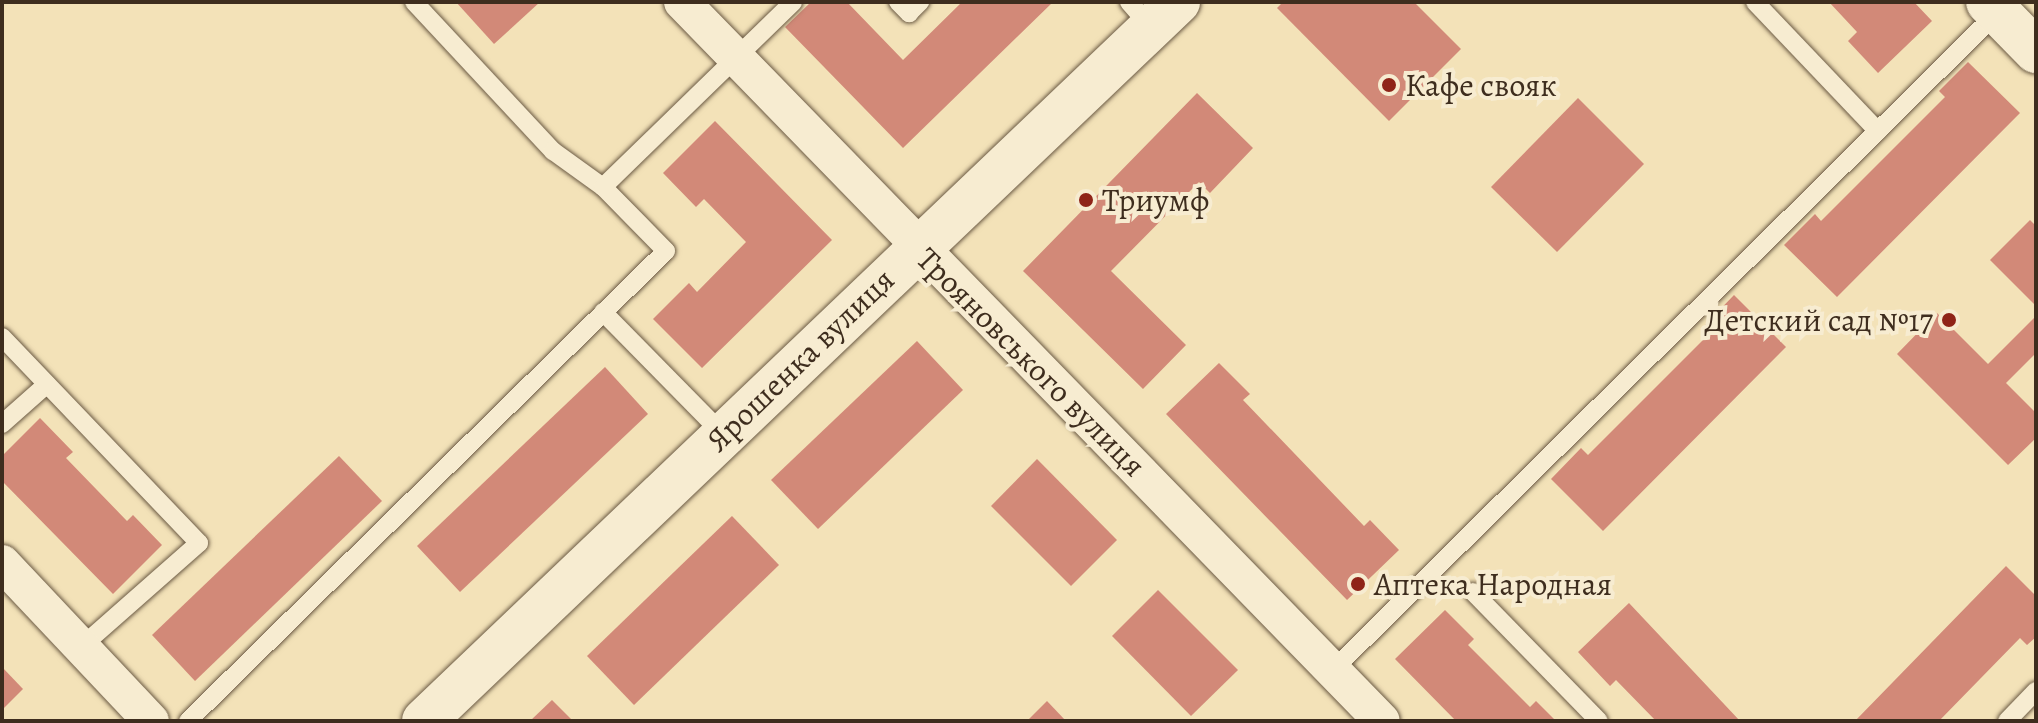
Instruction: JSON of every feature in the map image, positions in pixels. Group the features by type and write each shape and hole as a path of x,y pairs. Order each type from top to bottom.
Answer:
{"street":[{"name":"Трояновського вулиця","path":"682,2 917,248 1382,721"},
{"path":"1993,7 2036,51"},
{"name":"Ярошенка вулиця","path":"424,721 917,248 1153,10"},
{"path":"2,563 151,721"}],"lane":[{"path":"188,721 666,251 603,187 553,151 414,2"},
{"path":"603,187 793,2"},
{"path":"898,2 909,13 920,2"},
{"path":"1755,2 1878,131"},
{"path":"1334,669 1878,131 1993,7"},
{"path":"603,312 723,434"},
{"path":"2,337 199,543 81,647"},
{"path":"2,424 47,384"},
{"path":"1473,592 1599,721"},
{"path":"2007,721 2036,691"}],"building":[{"path":"456,2 540,2 494,44"},
{"path":"811,2 847,2 903,60 962,2 1053,2 903,148 785,27"},
{"name":"Кафе свояк","path":"1283,2 1414,2 1461,49 1389,121 1277,8"},
{"path":"1829,2 1914,2 1932,21 1878,73 1848,41 1857,32"},
{"path":"1968,62 2020,113 1837,297 1784,245 1815,214 1821,221 1945,97 1939,91"},
{"path":"1197,93 1253,148 1210,193 1199,182 1111,271 1186,345 1143,389 1023,271"},
{"path":"1578,98 1644,164 1557,252 1491,187"},
{"path":"715,121 832,240 702,368 653,319 689,283 697,292 746,242 704,199 696,207 663,173"},
{"path":"2030,220 2036,226 2036,306 1990,260"},
{"path":"1734,295 1786,347 1603,531 1551,479 1581,448 1588,455 1712,331 1705,325"},
{"path":"1937,313 1988,364 2036,316 2036,353 2006,383 2036,413 2036,438 2008,465 1897,354"},
{"path":"917,341 963,390 818,529 771,480"},
{"path":"1219,363 1250,394 1243,400 1364,526 1370,520 1399,550 1347,600 1166,414"},
{"path":"605,367 648,414 460,592 417,546"},
{"path":"40,418 73,452 66,458 127,521 133,515 162,545 113,594 2,481 2,456"},
{"path":"339,456 382,501 195,681 152,635"},
{"path":"1037,459 1117,540 1071,586 991,506"},
{"path":"732,516 779,565 634,705 587,656"},
{"path":"2006,566 2036,596 2036,637 2027,645 2020,638 1939,721 1855,721"},
{"path":"1158,590 1238,670 1191,716 1112,636"},
{"path":"1629,603 1740,721 1656,721 1616,680 1610,686 1578,652"},
{"path":"1445,610 1474,639 1468,645 1530,707 1536,701 1556,721 1456,721 1395,659"},
{"path":"2,667 23,689 2,710"},
{"path":"552,700 573,721 530,721"},
{"path":"1047,701 1066,721 1027,721"}],"place":[{"name":"Кафе свояк","path":"1389,85"},
{"name":"Триумф","path":"1086,200"},
{"name":"Детский сад №17","path":"1949,320"},
{"name":"Аптека Народная","path":"1358,584"}]}
